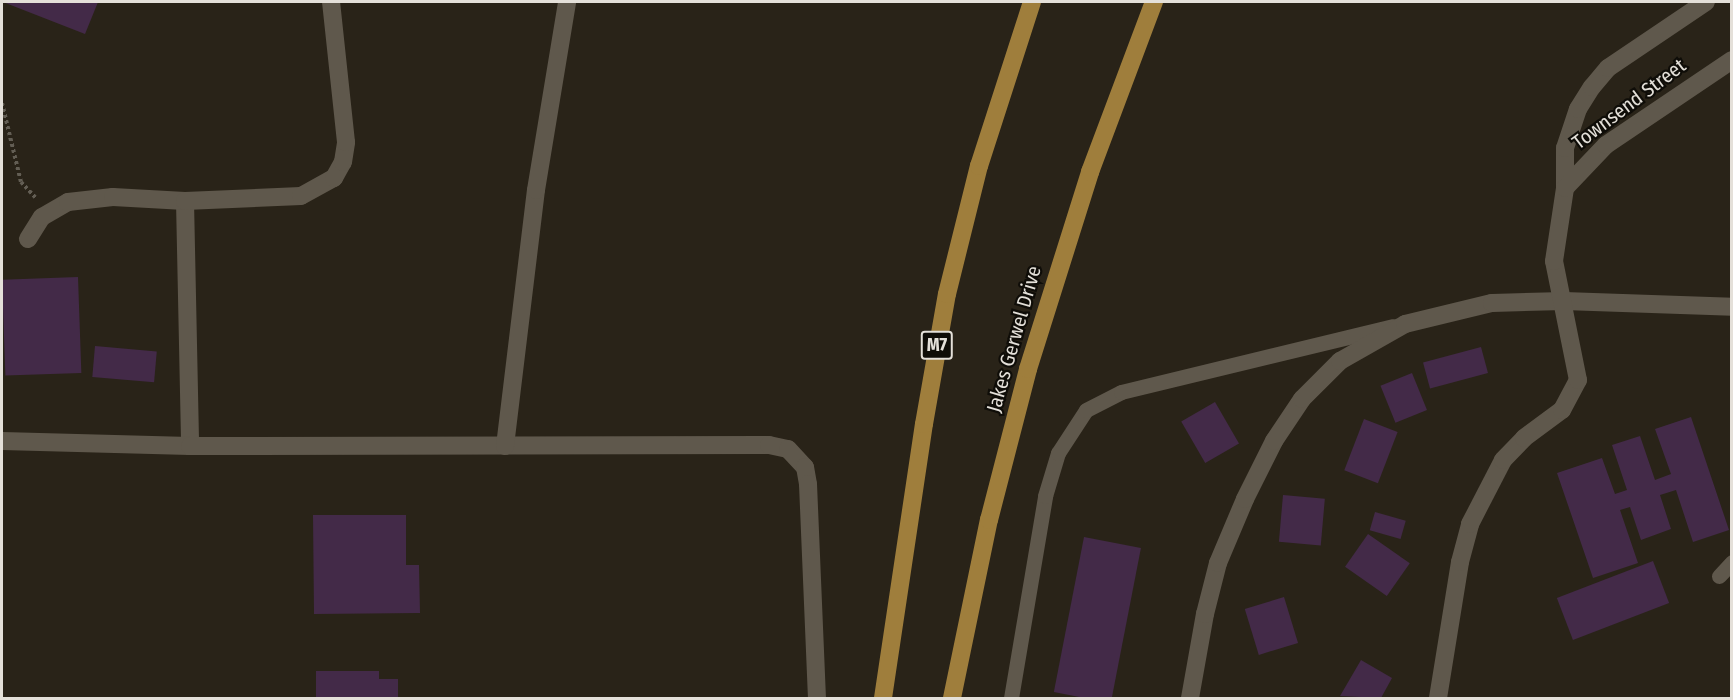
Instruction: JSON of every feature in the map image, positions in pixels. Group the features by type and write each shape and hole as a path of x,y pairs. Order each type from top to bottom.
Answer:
{"highway":[{"name":"M7","path":"884,699 928,398 947,294 979,166 1032,2"},
{"name":"Jakes Gerwel Drive","path":"952,699 989,520 1028,369 1090,172 1154,2"}],"street":[{"path":"28,239 42,217 68,202 112,197 185,201 301,196 334,178 343,162 346,141 331,2"},
{"path":"505,446 536,190 567,2"},
{"path":"1438,699 1460,562 1470,524 1503,460 1524,438 1562,410 1578,380 1564,301 1554,261 1565,188 1565,148 1578,109 1608,68 1706,2"},
{"name":"Townsend Street","path":"1565,188 1606,145 1731,60"},
{"path":"185,201 190,446"},
{"path":"1190,699 1205,614 1218,563 1274,441 1302,399 1340,361 1405,324 1492,303 1564,301 1731,307"},
{"path":"2,441 190,446 769,446 788,449 805,467 808,483 817,699"}],"lane":[{"path":"1011,699 1046,496 1058,453 1086,410 1121,392 1405,324"},
{"path":"1719,576 1731,562"}],"path":[{"path":"2,103 21,182 50,213"}],"building":[{"path":"3,2 98,2 85,34"},
{"path":"78,277 81,373 5,376 2,280"},
{"path":"95,346 157,351 154,382 92,377"},
{"path":"1481,347 1488,373 1430,389 1423,363"},
{"path":"1412,373 1427,410 1395,423 1380,386"},
{"path":"1215,402 1239,444 1205,463 1181,422"},
{"path":"1691,417 1729,530 1693,542 1676,490 1660,495 1671,529 1641,540 1630,507 1620,510 1638,563 1593,578 1557,473 1602,458 1615,494 1627,490 1612,445 1640,436 1655,480 1671,474 1655,429"},
{"path":"1364,419 1398,432 1378,483 1344,470"},
{"path":"1283,495 1325,499 1321,545 1279,542"},
{"path":"1375,512 1406,521 1401,539 1370,530"},
{"path":"313,515 406,515 406,565 419,565 420,613 314,614"},
{"path":"1368,534 1410,563 1387,596 1345,567"},
{"path":"1084,537 1141,548 1112,698 1084,698 1054,692"},
{"path":"1653,561 1669,603 1573,640 1557,598"},
{"path":"1284,597 1298,643 1259,655 1245,609"},
{"path":"1361,660 1392,678 1381,698 1340,696"},
{"path":"316,671 379,671 379,679 398,679 398,698 316,698"}]}
